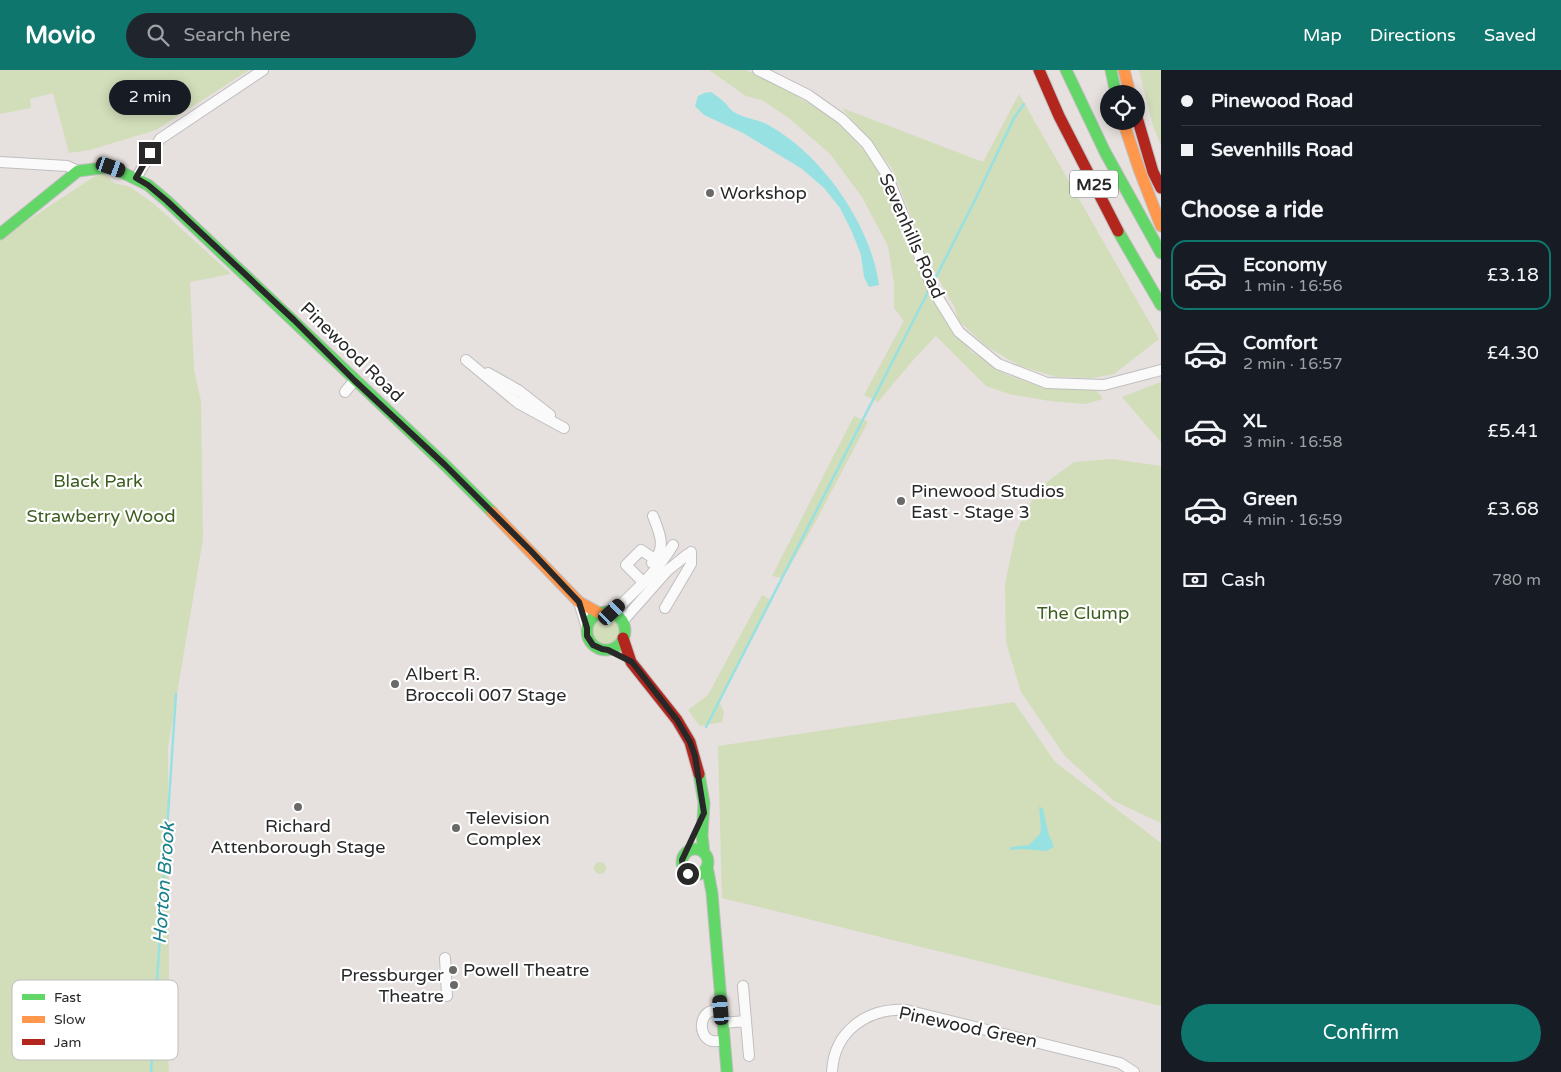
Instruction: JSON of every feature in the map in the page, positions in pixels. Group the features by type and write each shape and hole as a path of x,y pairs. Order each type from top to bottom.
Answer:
{"main road":[{"name":"M25","path":"1037,70 1120,236 1161,305"},
{"name":"M25","path":"1066,70 1105,152 1161,253"},
{"path":"1110,70 1114,85"},
{"path":"1124,70 1128,85"},
{"name":"M25","path":"1126,130 1161,226"},
{"path":"1141,130 1153,172 1161,188"},
{"name":"Pinewood Road","path":"78,171 111,167 148,185 167,201 445,465 579,602 599,613"},
{"path":"0,234 78,171"},
{"name":"M25","path":"1149,196 1161,216"},
{"path":"632,662 593,645 587,636 587,628 591,618 599,613 612,612 622,622 624,627 623,638 632,662 677,720 690,742 699,772 704,813 702,835 704,853 708,859 707,866 712,893 727,1072"},
{"path":"608,650 617,646 623,638"},
{"path":"704,813 682,860 683,868 688,874 696,875 703,872 707,866"},
{"path":"685,854 694,849 704,853"},
{"path":"696,875 706,888 712,906"}],"street":[{"path":"136,178 160,139 263,70"},
{"name":"Sevenhills Road","path":"758,70 808,95 842,119 867,144 887,175 931,286 959,332 998,364 1047,383 1104,385 1161,370"},
{"path":"0,162 67,166 78,171"},
{"path":"466,360 518,390 552,416 564,428 518,403 466,360"},
{"path":"345,392 354,380"},
{"path":"639,584 644,571 660,555 661,540 654,516"},
{"path":"612,612 666,558 673,546"},
{"path":"639,584 626,565 642,550 656,560"},
{"path":"622,622 668,570 689,553 691,564 665,608"},
{"name":"Pinewood Road","path":"579,602 587,628"},
{"path":"445,958 447,996"},
{"path":"743,986 749,1056"},
{"path":"721,1010 710,1011 704,1017 702,1033 712,1041 724,1040"},
{"name":"Pinewood Green","path":"832,1072 837,1050 847,1032 863,1018 882,1011 894,1010 906,1010 1093,1056 1120,1063 1134,1072"},
{"path":"722,1023 746,1021"}],"green space":[{"path":"0,70 249,70 156,130 90,150 69,153 53,93 30,99 31,108 0,114"},
{"path":"709,70 745,70 769,79 836,120 868,155 887,181 901,233 930,292 947,324 972,352 1007,375 1044,388 1095,389 1103,399 1085,404 1050,401 1009,394 986,386 936,336 878,402 864,395 904,321 894,308 894,283 888,246 862,197 830,154 790,119 762,100 746,96"},
{"path":"1139,70 1161,70 1161,145 1153,126 1145,94 1145,85 1143,85"},
{"path":"1019,94 1159,339 1114,374 1092,378 1057,377 1020,366 986,346 958,320 955,308 927,258 892,168 842,108 983,162"},
{"name":"Black Park","path":"104,173 114,183 130,187 154,204 231,274 190,282 194,370 201,401 203,539 168,747 169,980 12,980 12,1060 168,1060 169,1072 0,1072 0,239 95,176"},
{"path":"1161,382 1161,442 1122,397"},
{"path":"854,416 868,422 817,519 783,578 772,576"},
{"name":"The Clump","path":"1112,459 1161,466 1161,823 1114,801 1065,756 1021,692 1006,642 1005,584 1016,532 1038,489 1074,462"},
{"path":"762,595 772,601 719,702 724,712 722,722 700,726 688,710 708,695"},
{"path":"605,616 615,620 619,630 615,640 605,644 595,640 591,630 595,620"},
{"path":"1014,702 1055,762 1161,843 1161,1006 722,898 718,746"},
{"path":"600,862 606,868 600,874 594,868"}],"water":[{"path":"711,92 734,112 766,124 789,139 825,173 855,216 874,262 879,285 869,287 864,277 861,255 852,232 840,208 824,188 802,169 743,133 704,115 695,106 698,96"},
{"path":"1039,806 1043,809 1048,832 1054,847 1046,851 1010,850 1011,847 1029,845 1040,834"}],"waterway":[{"path":"934,281 1014,118 1024,104"},
{"path":"706,727 929,290"},
{"name":"Horton Brook","path":"157,980 176,694"},
{"name":"Horton Brook","path":"151,1072 152,1060"}],"traffic: fast":[{"path":"1066,70 1105,152 1161,253"},
{"path":"1111,70 1114,85"},
{"path":"0,234 78,171 111,167 148,185 445,465 492,512"},
{"path":"1118,231 1161,305"},
{"path":"606,612 613,613 619,618 624,624 625,631 624,638 619,644 613,649 606,650 599,649 593,644 588,638 587,631 588,624 593,618 599,613 606,612"},
{"path":"699,774 704,803 702,835 704,853"},
{"path":"695,849 704,853 708,862 704,871 695,875 686,871 682,862 686,853 695,849"},
{"path":"707,866 712,893 727,1072"}],"traffic: slow":[{"path":"1124,70 1128,85"},
{"path":"1126,130 1161,226"},
{"path":"492,512 579,602 599,613"}],"traffic: jam":[{"path":"1039,70 1059,116 1118,231"},
{"path":"1141,130 1153,172 1161,188"},
{"path":"623,638 631,662 677,720 690,742 699,774"}],"place":[{"name":"Workshop","path":"710,193"},
{"name":"Pinewood Studios East - Stage 3","path":"901,501"},
{"name":"Albert R. Broccoli 007 Stage","path":"395,684"},
{"name":"Richard Attenborough Stage","path":"298,807"},
{"name":"Television Complex","path":"456,828"},
{"name":"Powell Theatre","path":"453,970"},
{"name":"Pressburger Theatre","path":"454,985"}],"route":[{"path":"150,153 136,178 148,185 167,201 294,320 354,380 445,465 531,551 579,602 587,628 587,636 593,645 632,662 677,720 690,742 695,756 704,803 704,813 682,860 682,866 688,874"}],"park label":[{"name":"Strawberry Wood","path":"101,516"}]}
